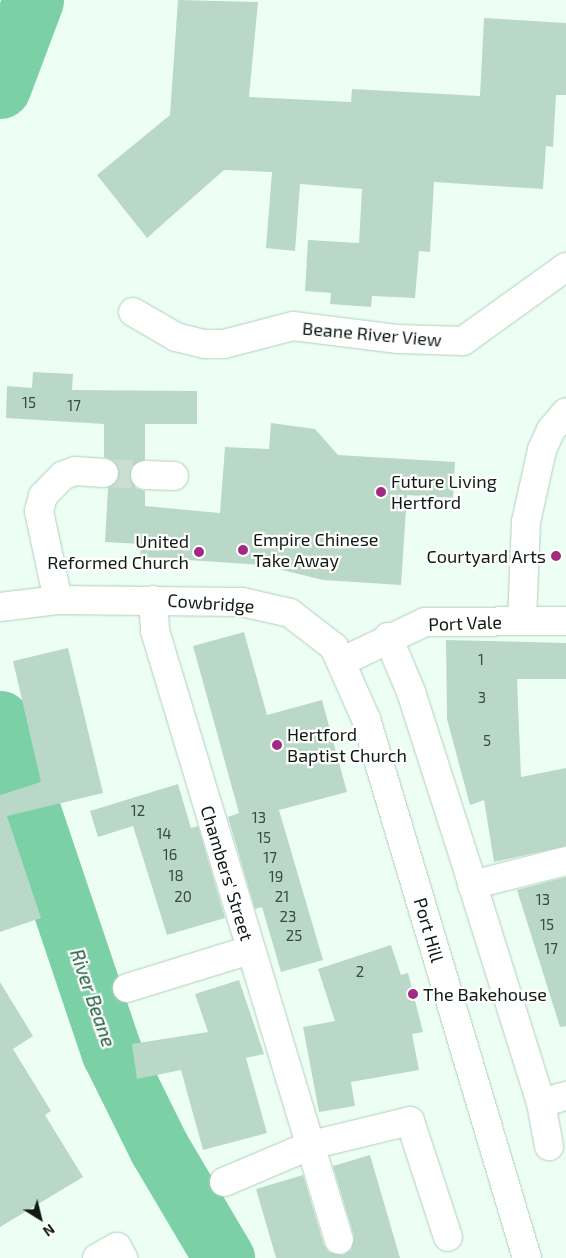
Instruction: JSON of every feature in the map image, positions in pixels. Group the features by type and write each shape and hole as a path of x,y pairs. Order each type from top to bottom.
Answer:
{"street":[{"name":"Beane River View","path":"133,312 176,337 205,344 224,344 293,326 398,339 463,341 566,266"},
{"path":"522,621 526,522 542,450 551,430 566,412"},
{"path":"58,600 39,511 43,496 62,476 75,471 104,473"},
{"path":"144,475 174,476"},
{"name":"Cowbridge","path":"13,606 58,600 242,602 290,613 324,636 343,661"},
{"name":"Chambers' Street","path":"153,600 154,631 339,1240"},
{"name":"Port Vale","path":"343,661 388,637 425,622 566,621"},
{"path":"388,637 411,692 472,885 554,1099 549,1146"},
{"name":"Port Hill","path":"343,661 366,719 496,1160 527,1258"},
{"path":"472,885 566,862"},
{"path":"128,988 250,950"},
{"path":"224,1182 311,1145 410,1121 448,1236"},
{"path":"97,1258 117,1247 123,1258"}],"building":[{"path":"178,0 258,2 249,97 351,102 352,89 480,96 484,18 566,23 566,95 556,95 553,147 546,146 543,189 434,182 430,252 419,251 415,298 372,296 371,307 330,304 331,293 305,291 308,240 359,243 362,189 300,184 295,251 266,248 272,172 224,170 147,238 97,175 170,115"},
{"path":"33,372 73,374 72,390 197,391 197,424 145,424 145,460 132,466 129,475 136,488 145,491 145,506 220,513 225,447 269,449 271,423 315,429 338,455 455,462 453,498 407,495 401,585 323,580 262,565 140,557 141,544 105,542 108,488 120,474 113,460 104,457 104,424 6,418 7,386 32,388"},
{"path":"244,632 267,715 322,700 347,792 279,810 323,960 281,972 262,907 255,909 228,817 239,813 193,646"},
{"path":"446,640 566,643 566,679 517,679 521,777 566,768 566,846 494,862 484,800 470,805 447,719"},
{"path":"68,648 103,793 7,816 41,918 0,932 0,795 41,782 13,661"},
{"path":"178,784 191,828 198,826 225,918 167,935 133,826 98,837 90,811"},
{"path":"566,877 566,1026 560,1027 517,890"},
{"path":"391,945 401,975 408,973 423,1032 412,1034 419,1070 351,1082 355,1106 319,1112 303,1027 335,1021 318,969"},
{"path":"239,980 264,1054 246,1058 267,1133 203,1150 181,1070 137,1079 132,1044 208,1032 195,994"},
{"path":"0,982 33,1036 13,1049 51,1111 45,1115 83,1177 0,1227"},
{"path":"370,1155 400,1258 276,1258 256,1189 303,1175 324,1245 329,1252 343,1255 351,1250 354,1236 333,1166"}],"waterway":[{"name":"River Beane","path":"0,88 33,0"},
{"name":"River Beane","path":"0,721 112,1053 159,1148 224,1258"}],"tunnel":[{"path":"104,473 145,475"}],"place":[{"name":"Future Living Hertford","path":"381,492"},
{"name":"Empire Chinese Take Away","path":"243,550"},
{"name":"United Reformed Church","path":"199,552"},
{"name":"Courtyard Arts","path":"556,556"},
{"name":"Hertford Baptist Church","path":"277,745"},
{"name":"The Bakehouse","path":"413,994"}]}
